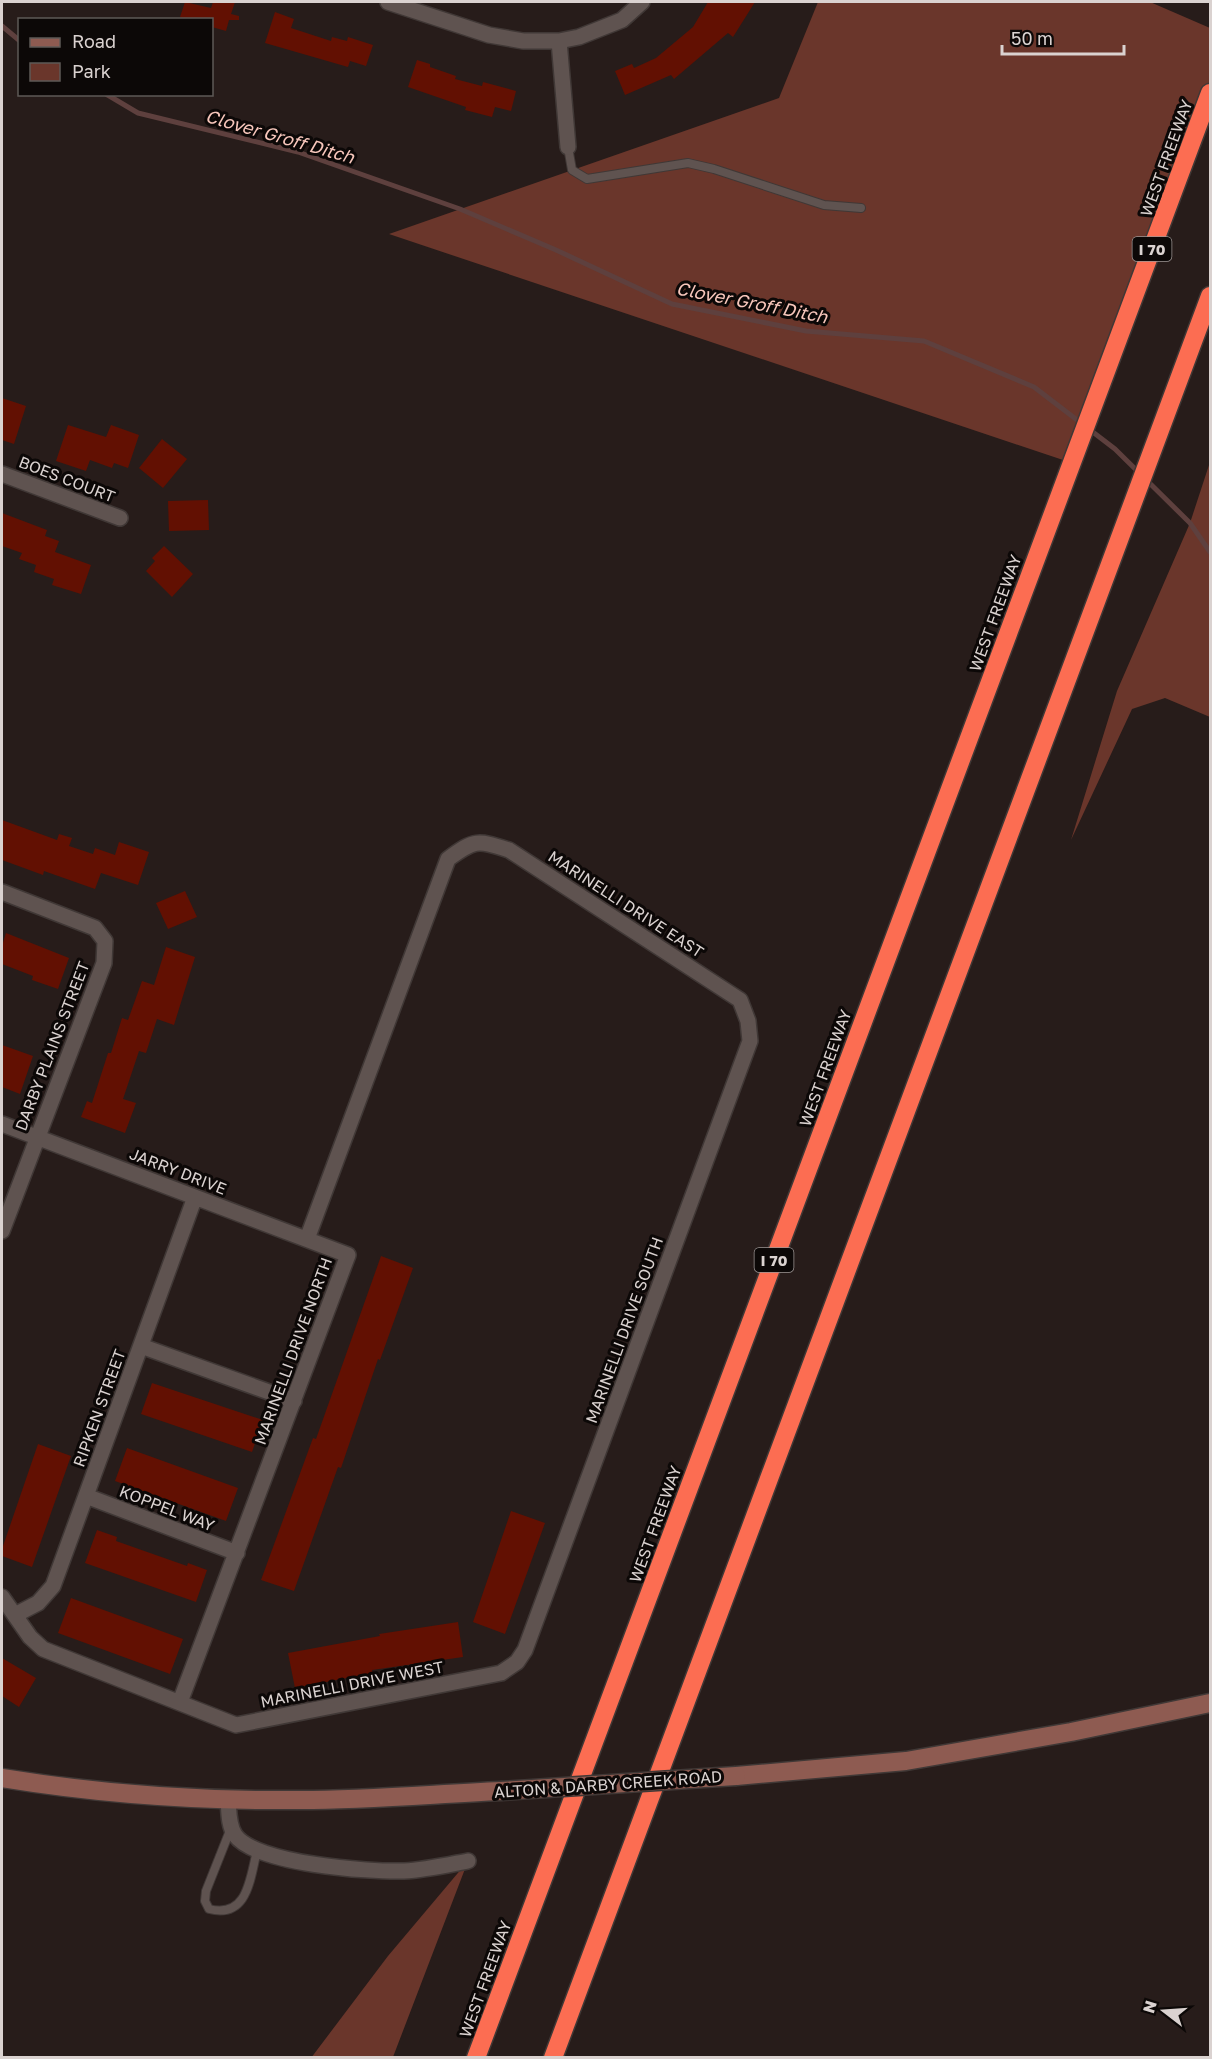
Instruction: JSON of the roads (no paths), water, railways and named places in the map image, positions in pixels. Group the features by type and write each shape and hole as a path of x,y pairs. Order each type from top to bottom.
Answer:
{"highway":[{"name":"WEST FREEWAY","path":"477,2058 1210,93"},
{"path":"553,2058 1210,296"}],"main road":[{"name":"ALTON & DARBY CREEK ROAD","path":"2,1778 109,1792 228,1799 352,1799 501,1791 735,1776 906,1761 1071,1732 1210,1702"}],"street":[{"path":"388,2 489,35 523,41 559,41 579,38 622,20 642,2"},
{"path":"559,41 568,147"},
{"name":"BOES COURT","path":"2,474 120,518"},
{"name":"MARINELLI DRIVE EAST","path":"468,844 486,842 509,849 740,1000 748,1022"},
{"name":"MARINELLI DRIVE NORTH","path":"180,1702 348,1255 307,1239 448,859 468,844"},
{"name":"DARBY PLAINS STREET","path":"2,892 95,928 105,941 104,963 2,1231"},
{"name":"MARINELLI DRIVE SOUTH","path":"525,1650 750,1041 748,1022"},
{"name":"JARRY DRIVE","path":"2,1124 307,1239"},
{"name":"RIPKEN STREET","path":"15,1615 38,1602 53,1586 195,1197"},
{"path":"141,1346 294,1401"},
{"name":"KOPPEL WAY","path":"86,1496 237,1553"},
{"name":"MARINELLI DRIVE WEST","path":"2,1597 30,1636 43,1649 236,1725 501,1673 517,1662 525,1650"},
{"path":"228,1799 231,1827 235,1835 257,1851 330,1867 368,1870 405,1871 468,1861"}],"lane":[{"path":"568,147 572,170 587,179 688,163 714,169 824,205 861,208"},
{"path":"231,1827 206,1891 205,1900 209,1909 228,1911 241,1902 257,1851"}],"waterway":[{"name":"Clover Groff Ditch","path":"2,26 18,39"},
{"name":"Clover Groff Ditch","path":"109,96 138,113 298,152 460,209 556,250 672,304 806,331 924,341 1034,387 1115,449 1190,523 1210,552"}]}
